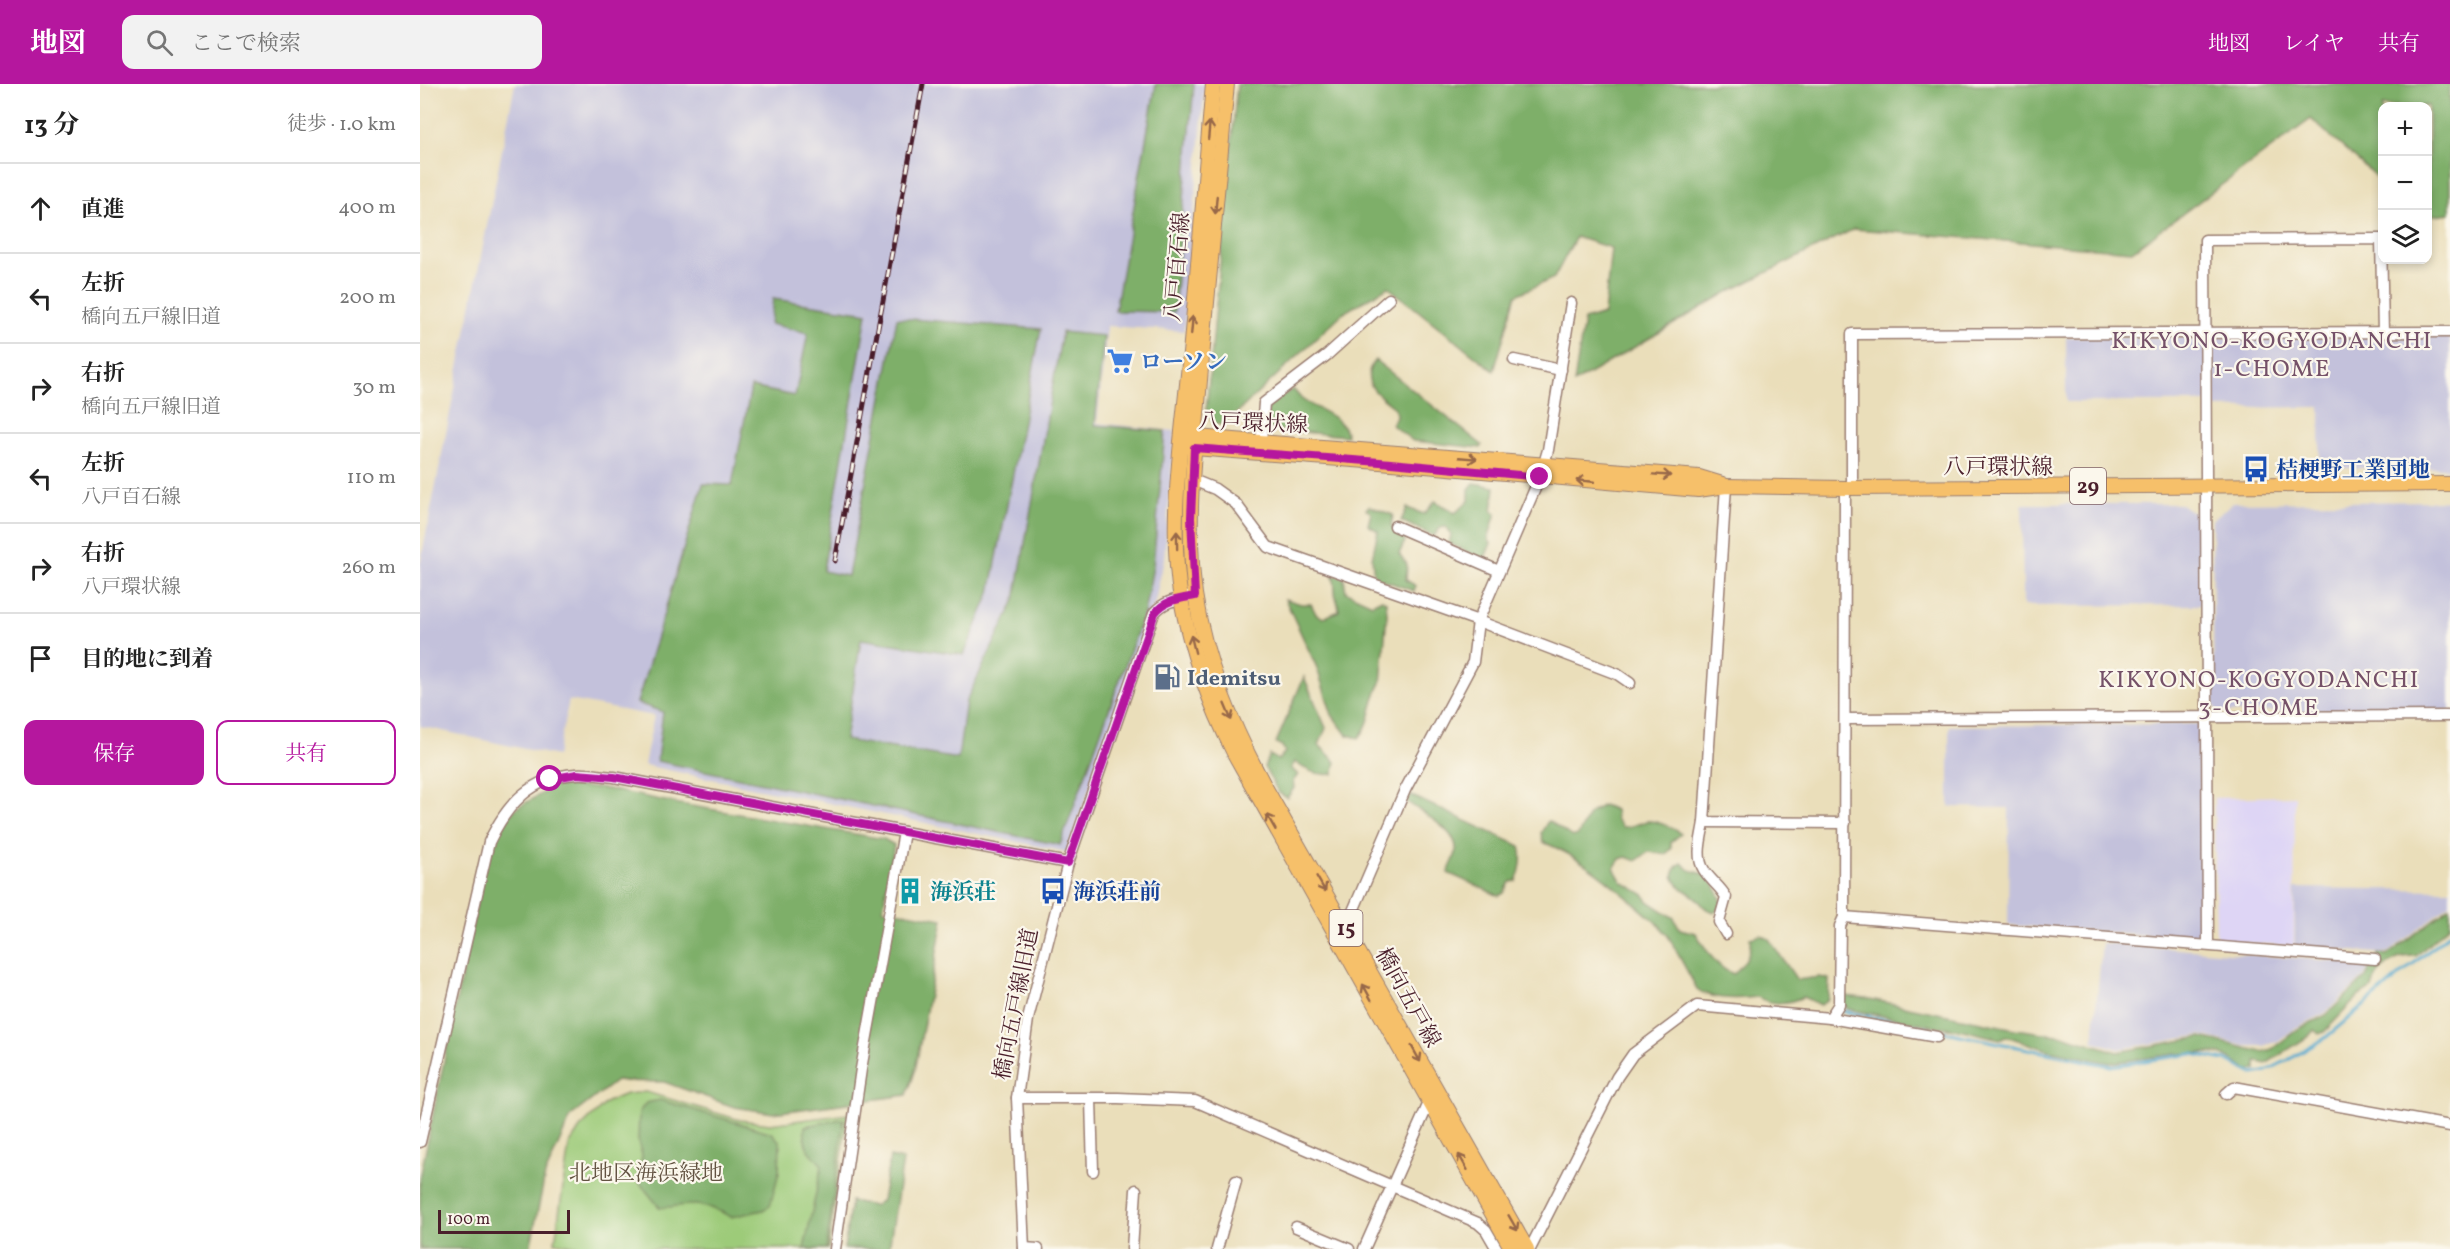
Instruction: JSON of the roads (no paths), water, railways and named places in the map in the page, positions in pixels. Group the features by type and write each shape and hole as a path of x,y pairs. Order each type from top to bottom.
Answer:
{"main road":[{"name":"八戸百石線","path":"1181,598 1177,526 1181,443 1213,84"},
{"name":"八戸百石線","path":"1195,596 1191,547 1195,443 1227,84"},
{"name":"八戸環状線","path":"1181,443 1261,442 1541,471"},
{"name":"八戸環状線","path":"1195,443 1380,462 1699,477 1726,486 1849,488 2450,484"},
{"name":"橋向五戸線","path":"1195,596 1213,669 1238,735 1435,1088 1528,1249"},
{"name":"橋向五戸線","path":"1181,598 1201,677 1222,730 1253,790 1512,1249"}],"street":[{"path":"2208,945 2209,717 2205,240 2381,239 2383,332"},
{"path":"1261,442 1264,403 1327,355 1389,299"},
{"path":"1339,942 1405,790 1473,662 1478,621 1548,450 1571,303"},
{"path":"1830,1018 1839,1004 1840,926 1844,917 1852,334 2450,332"},
{"path":"1514,360 1561,370"},
{"path":"1193,480 1215,489 1236,504 1268,547 1478,621 1617,674 1630,683"},
{"path":"1726,486 1704,822 1699,858 1704,870 1726,897 1719,922 1726,934"},
{"path":"1395,526 1499,571"},
{"name":"橋向五戸線旧道","path":"1024,1249 1017,1098 1028,1019 1068,863 1151,622 1161,606 1181,598 1195,596"},
{"path":"1846,720 2450,716"},
{"path":"420,1142 489,842 500,818 523,792 550,779 577,774 614,777 1068,863"},
{"path":"1704,822 1845,823"},
{"path":"835,1249 861,1070 904,832"},
{"path":"1844,917 2374,959"},
{"path":"1528,1249 1617,1077 1633,1054 1697,1006 1830,1018 1937,1037"},
{"path":"2226,1094 2234,1087 2450,1126"},
{"path":"1364,1249 1435,1088"},
{"path":"1017,1098 1195,1101 1478,1223 1486,1230 1497,1249"},
{"path":"1091,1099 1093,1171"},
{"path":"1218,1249 1236,1181"},
{"path":"1132,1249 1136,1190"},
{"path":"1296,1227 1349,1249"},
{"path":"1024,1249 1038,1249"}],"waterway":[{"path":"1842,1011 2111,1066 2192,1054 2225,1060 2253,1074 2264,1072 2324,1039 2450,933"}],"railway":[{"path":"835,561 923,84"}],"place":[{"name":"ローソン","path":"1120,361"},
{"name":"桔梗野工業団地","path":"2256,469"},
{"name":"Idemitsu","path":"1167,677"},
{"name":"海浜荘","path":"910,891"},
{"name":"海浜荘前","path":"1053,891"}],"district":[{"name":"KIKYONO-KOGYODANCHI 1-CHOME","path":"2272,354"},
{"name":"KIKYONO-KOGYODANCHI 3-CHOME","path":"2259,693"}],"park label":[{"name":"北地区海浜緑地","path":"646,1172"}]}
